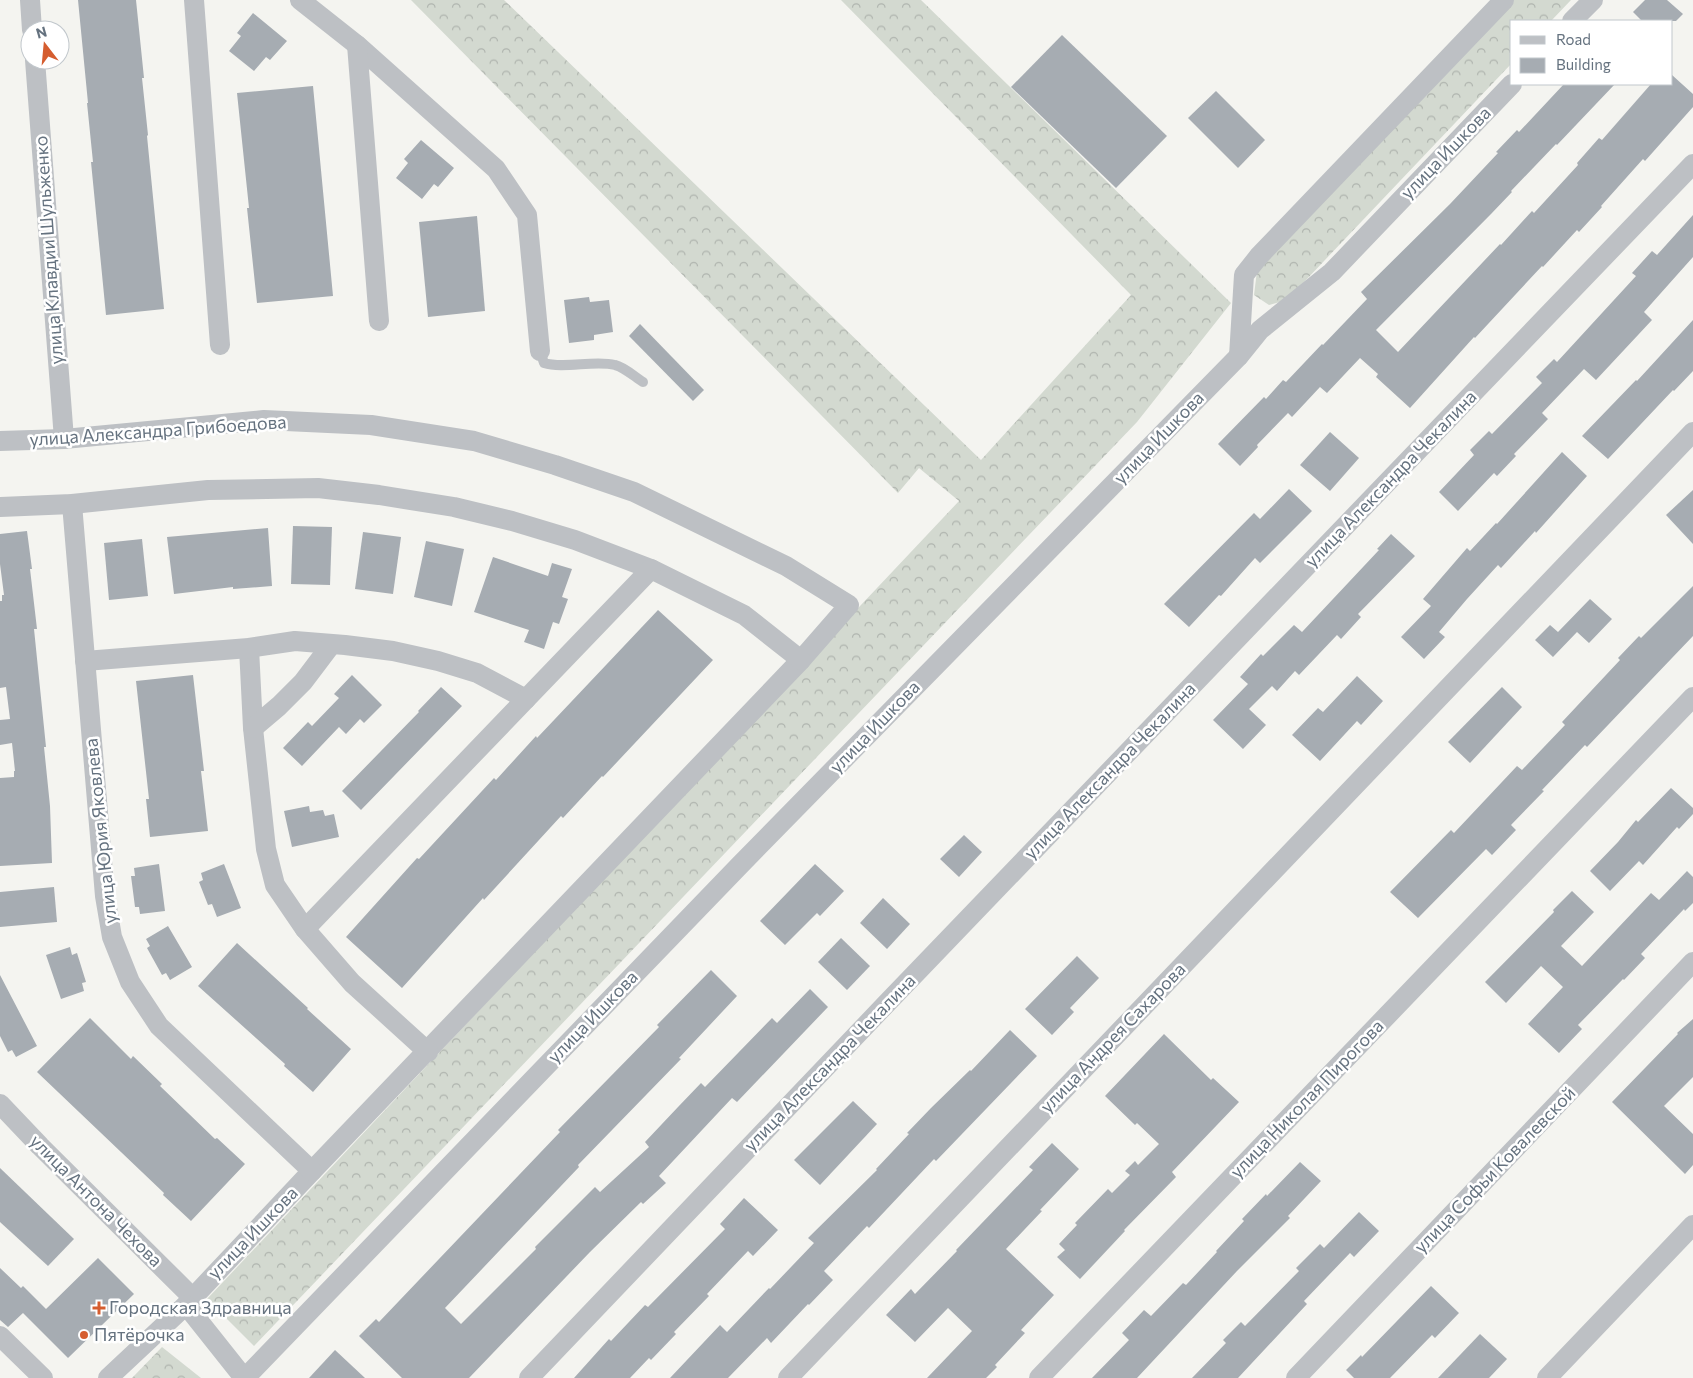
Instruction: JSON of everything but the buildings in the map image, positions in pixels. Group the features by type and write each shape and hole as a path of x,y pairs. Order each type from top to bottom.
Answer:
{"street":[{"path":"30,0 31,20"},
{"path":"194,0 220,345"},
{"path":"300,0 356,45 496,169 527,215 540,351"},
{"path":"1239,356 1244,275 1259,256 1504,0"},
{"path":"1573,20 1593,0"},
{"path":"356,45 379,321"},
{"name":"улица Клавдии Шульженко","path":"36,70 64,440"},
{"name":"улица Ишкова","path":"244,1378 746,858 1239,356 1260,330 1332,272 1511,85"},
{"name":"улица Александра Чекалина","path":"529,1378 886,1003 1693,164"},
{"name":"улица Александра Грибоедова","path":"0,441 64,440 264,420 372,425 474,441 555,464 634,492 786,566 849,605"},
{"name":"улица Андрея Сахарова","path":"788,1378 1693,432"},
{"path":"0,507 72,504 208,490 318,488 454,507 512,521 575,540 651,569 744,615 801,660"},
{"name":"улица Юрия Яковлева","path":"72,504 105,896 112,938 130,982 159,1026 312,1171"},
{"path":"304,929 651,569"},
{"name":"улица Ишкова","path":"108,1378 189,1301 428,1052 801,660 849,605"},
{"path":"85,661 249,648 295,641 331,645 344,644 393,651 438,661 477,673 526,699"},
{"path":"253,728 303,682 331,645"},
{"path":"249,648 253,728 266,849 275,885 304,929 352,984 428,1052"},
{"name":"улица Николая Пирогова","path":"1039,1378 1693,697"},
{"name":"улица Софьи Ковалевской","path":"1296,1378 1693,962"},
{"name":"улица Антона Чехова","path":"0,1104 189,1301 244,1378"},
{"path":"1548,1378 1693,1225"},
{"path":"0,1336 43,1378"}],"lane":[{"path":"540,351 544,363 551,366 573,364 616,365 643,382"}],"green space":[{"path":"411,0 504,0 981,460 1131,295 841,0 921,0 1231,303 1137,422 254,1346 207,1299 959,501 919,468 898,493"},
{"path":"1509,0 1571,0 1552,20 1510,20 1510,65 1287,300 1269,305 1254,295 1257,271"},
{"path":"162,1347 201,1378 132,1378"}],"place":[{"name":"Городская Здравница","path":"99,1308"},
{"name":"Пятёрочка","path":"84,1335"}]}
